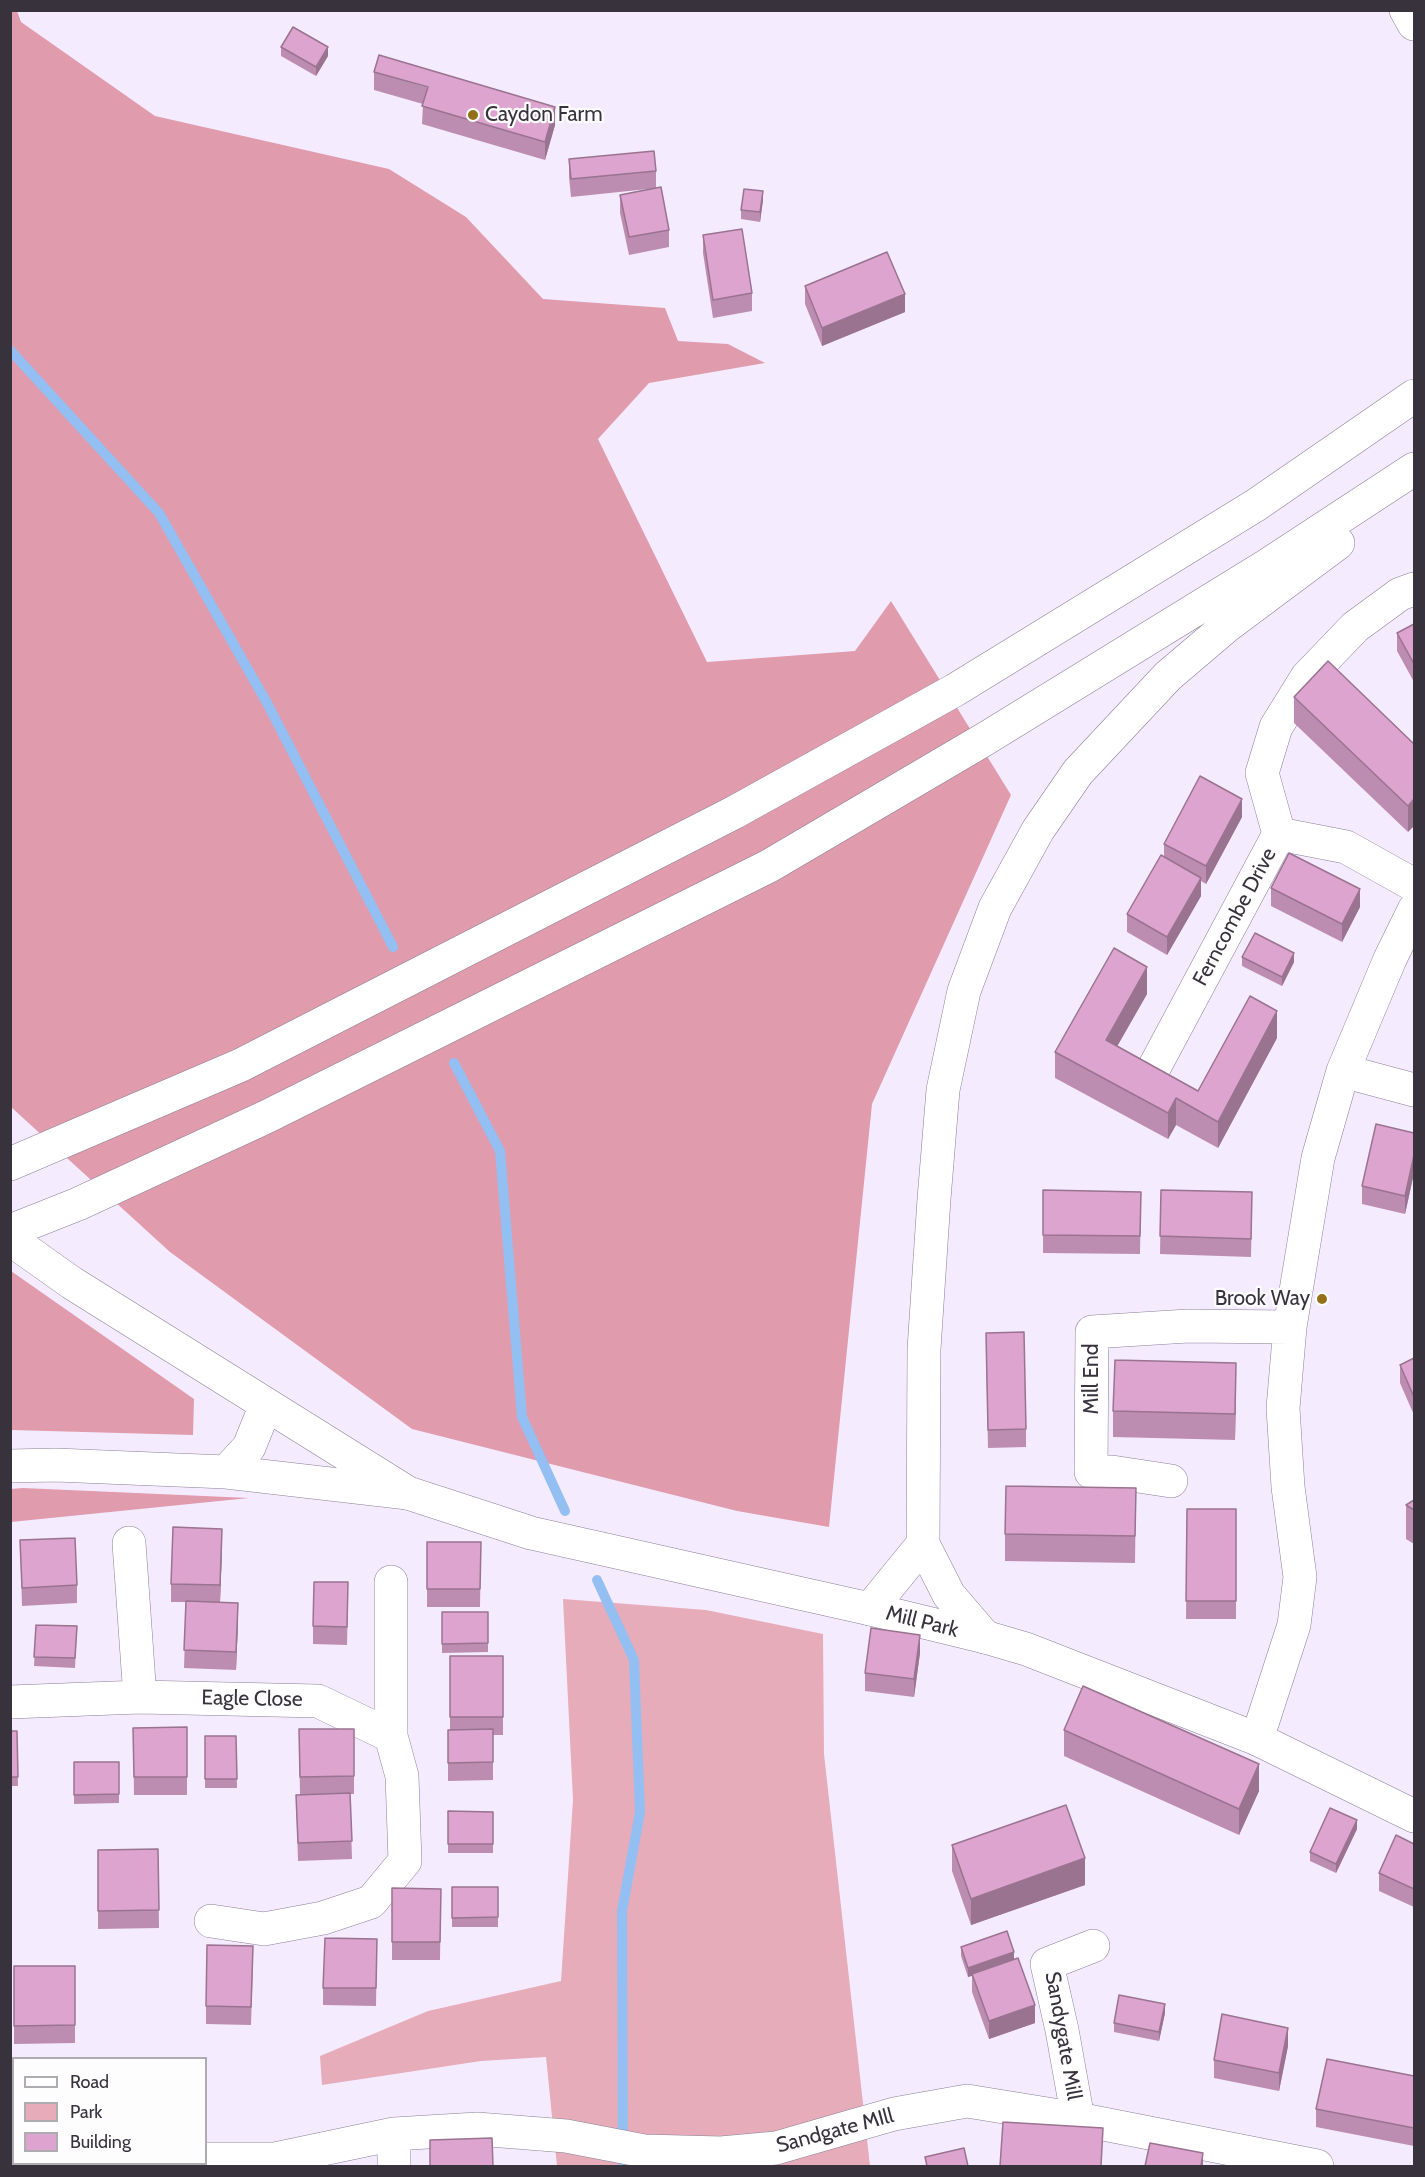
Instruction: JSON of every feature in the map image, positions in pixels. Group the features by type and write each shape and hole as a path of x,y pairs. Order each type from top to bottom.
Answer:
{"main road":[{"path":"1406,10 1414,24"},
{"path":"14,1163 241,1065 735,812 955,690 1256,505 1414,396"},
{"path":"10,1231 78,1204 266,1117 769,866 995,733 1266,566 1414,469"},
{"path":"985,1637 949,1595 923,1544 924,1350 943,1090 964,992 994,908 1038,830 1078,772 1168,676 1227,625 1414,487"},
{"path":"1279,834 1262,773 1276,727 1307,677 1354,627 1400,594 1414,589"},
{"name":"Ferncombe Drive","path":"1155,1066 1279,834 1346,847 1414,885"},
{"path":"1257,1739 1294,1625 1300,1577 1288,1486 1284,1408 1290,1327 1318,1158 1343,1071 1390,959 1414,910"},
{"path":"1343,1071 1414,1090"},
{"path":"10,1239 72,1283 408,1493"},
{"name":"Mill End","path":"1171,1480 1112,1472 1091,1472 1092,1332 1188,1326 1290,1327"},
{"path":"226,1472 249,1447 266,1405"},
{"path":"10,1466 56,1465 226,1472 408,1493"},
{"name":"Mill Park","path":"408,1493 531,1533 870,1609 1026,1649 1257,1739 1414,1816"},
{"path":"129,1543 140,1697"},
{"path":"870,1609 923,1544"},
{"path":"211,1921 264,1929 323,1918 371,1902 405,1861 402,1776 391,1736 391,1582"},
{"name":"Eagle Close","path":"10,1702 140,1697 318,1701 391,1736"},
{"name":"Sandygate Mill","path":"1078,2119 1047,1964 1093,1946"},
{"name":"Sandgate MIll","path":"207,2159 275,2159 394,2134 477,2129 566,2136 644,2151 721,2153 776,2148 894,2114 967,2101 1078,2119 1317,2166"},
{"path":"394,2134 394,2166"}],"green space":[{"path":"563,1599 706,1610 823,1634 824,1754 870,2166 557,2166 546,2057 481,2061 322,2085 320,2056 428,2011 561,1981 573,1800"}],"shaded area":[{"path":"10,11 17,11 21,22 155,116 389,169 466,217 543,299 665,308 678,341 728,344 765,363 649,383 598,439 707,662 855,651 891,601 1011,795 872,1104 829,1527 737,1511 412,1429 170,1252 11,1107"},
{"path":"11,1271 194,1399 193,1435 11,1430"},
{"path":"11,1489 249,1498 11,1522"}],"building":[{"path":"293,27 328,47 316,67 281,47"},
{"path":"379,55 555,107 545,142 422,106 428,87 374,72"},
{"path":"654,151 656,171 571,179 569,159"},
{"path":"661,187 669,230 629,237 620,195"},
{"path":"744,189 763,191 760,212 741,210"},
{"path":"742,229 752,293 713,300 703,235"},
{"path":"887,252 905,294 822,328 805,286"},
{"path":"1414,624 1414,664 1397,633"},
{"path":"1328,661 1414,744 1414,799 1408,806 1294,697"},
{"path":"1200,776 1242,799 1206,866 1164,844"},
{"path":"1289,853 1360,889 1342,924 1271,888"},
{"path":"1161,855 1201,878 1167,937 1127,914"},
{"path":"1255,933 1294,953 1282,977 1242,957"},
{"path":"1114,948 1147,967 1106,1040 1198,1091 1250,996 1277,1011 1218,1122 1176,1098 1168,1113 1055,1052"},
{"path":"1376,1124 1414,1133 1414,1155 1405,1196 1362,1186"},
{"path":"1043,1190 1141,1192 1140,1236 1043,1235"},
{"path":"1161,1190 1252,1192 1251,1239 1160,1236"},
{"path":"1024,1332 1026,1429 988,1430 986,1333"},
{"path":"1414,1358 1414,1397 1400,1365"},
{"path":"1115,1360 1236,1363 1235,1414 1113,1411"},
{"path":"1006,1486 1136,1488 1135,1536 1005,1534"},
{"path":"1414,1500 1414,1510 1406,1505"},
{"path":"1187,1509 1236,1509 1236,1601 1186,1601"},
{"path":"173,1527 222,1529 220,1585 171,1584"},
{"path":"75,1538 77,1585 22,1588 20,1540"},
{"path":"427,1542 481,1542 480,1589 427,1589"},
{"path":"314,1582 348,1582 347,1627 313,1626"},
{"path":"186,1601 238,1603 236,1652 184,1650"},
{"path":"442,1612 488,1612 488,1643 442,1644"},
{"path":"36,1625 77,1626 75,1658 34,1657"},
{"path":"871,1628 920,1635 914,1679 865,1673"},
{"path":"450,1656 503,1656 503,1717 450,1717"},
{"path":"1083,1686 1259,1764 1239,1809 1064,1730"},
{"path":"187,1727 187,1777 134,1777 133,1728"},
{"path":"299,1729 354,1729 354,1776 300,1777"},
{"path":"493,1729 493,1762 448,1763 448,1730"},
{"path":"10,1731 17,1731 18,1777 10,1777"},
{"path":"205,1736 236,1736 237,1779 205,1779"},
{"path":"74,1762 119,1762 119,1794 74,1795"},
{"path":"350,1793 352,1841 298,1843 296,1795"},
{"path":"1066,1805 1085,1858 971,1899 952,1845"},
{"path":"1330,1808 1357,1820 1336,1864 1310,1852"},
{"path":"448,1811 493,1812 493,1844 448,1844"},
{"path":"1396,1835 1414,1844 1414,1889 1379,1873"},
{"path":"158,1849 159,1910 98,1911 98,1850"},
{"path":"452,1887 498,1887 498,1917 452,1918"},
{"path":"392,1888 441,1889 440,1942 392,1942"},
{"path":"1007,1931 1014,1952 968,1968 961,1947"},
{"path":"325,1938 377,1939 376,1988 323,1988"},
{"path":"207,1945 253,1946 251,2007 206,2006"},
{"path":"1018,1958 1035,2005 989,2021 972,1974"},
{"path":"14,1966 75,1966 75,2025 14,2026"},
{"path":"1119,1995 1165,2004 1159,2032 1114,2023"},
{"path":"1222,2014 1288,2028 1279,2073 1214,2060"},
{"path":"1327,2059 1414,2076 1414,2128 1316,2109"},
{"path":"1003,2122 1103,2128 1101,2166 1000,2166"},
{"path":"10,2127 12,2127 12,2165 35,2165 10,2166"},
{"path":"492,2138 493,2166 430,2166 430,2140"},
{"path":"1150,2143 1203,2153 1201,2166 1145,2166"},
{"path":"964,2148 968,2166 927,2166 925,2157"},
{"path":"76,2165 108,2165 108,2166"}],"waterway":[{"path":"10,350 159,513 267,703 393,947"},
{"path":"454,1063 500,1151 522,1417 565,1511"},
{"path":"597,1580 634,1660 640,1812 622,1911 623,2166"}],"place":[{"name":"Caydon Farm","path":"473,115"},
{"name":"Brook Way","path":"1322,1299"}]}
